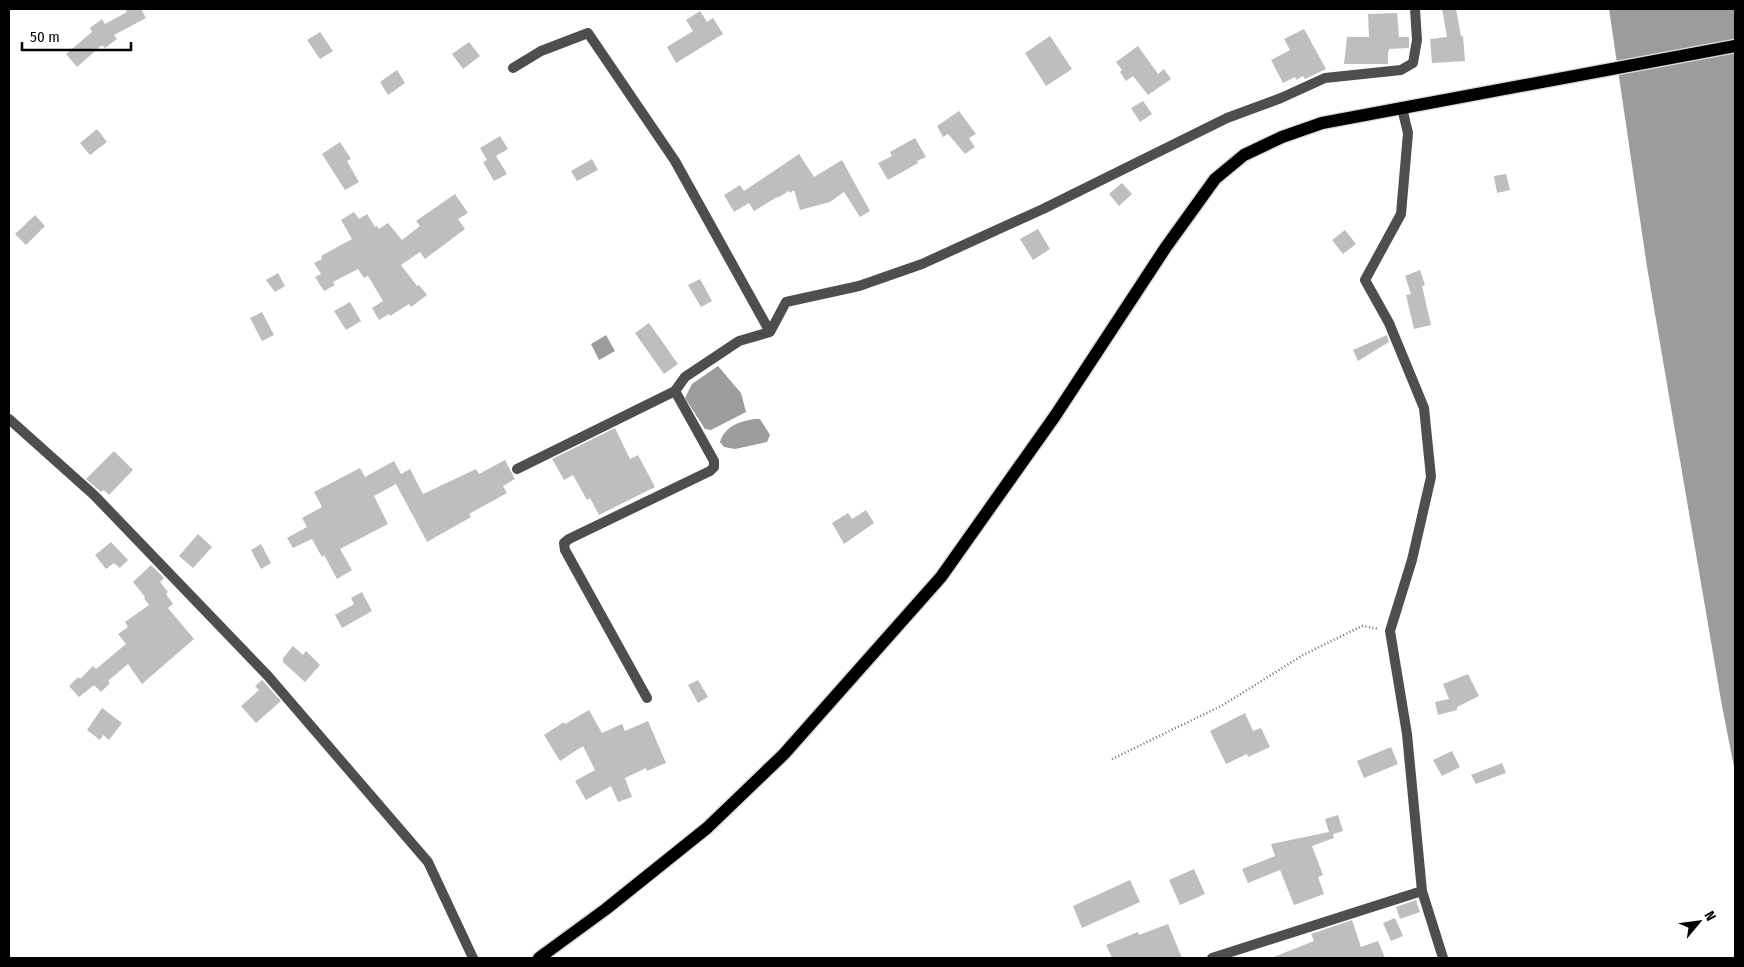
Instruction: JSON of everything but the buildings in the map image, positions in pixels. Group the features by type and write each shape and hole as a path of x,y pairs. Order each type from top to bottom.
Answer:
{"main road":[{"path":"539,958 606,909 714,821 784,754 942,577 1055,416 1166,247 1215,179 1244,155 1282,137 1322,123 1735,46"}],"street":[{"path":"518,469 675,391 685,377 738,341 770,332 783,304 786,302 859,286 922,264 1043,209 1227,118 1281,98 1324,78 1401,70 1413,63 1417,40 1415,9"},
{"path":"513,68 541,51 588,33 674,161 770,332"},
{"path":"1402,108 1408,133 1401,214 1365,280 1389,323 1424,408 1431,477 1412,560 1390,631 1407,734 1422,891 1443,958"},
{"path":"646,698 565,550 564,543 710,471 714,467 714,461 675,391"},
{"path":"9,419 94,495 268,676 428,862 473,958"},
{"path":"1212,958 1422,891"}],"path":[{"path":"1112,760 1223,705 1303,655 1362,626 1390,631"}],"shaded area":[{"path":"1609,9 1735,9 1735,772 1647,267"},
{"path":"606,335 615,351 599,360 591,344"},
{"path":"718,366 741,393 746,412 711,430 705,429 685,398 692,384"},
{"path":"760,419 770,435 767,442 735,449 724,447 720,442 722,436 729,428 744,421"}]}
